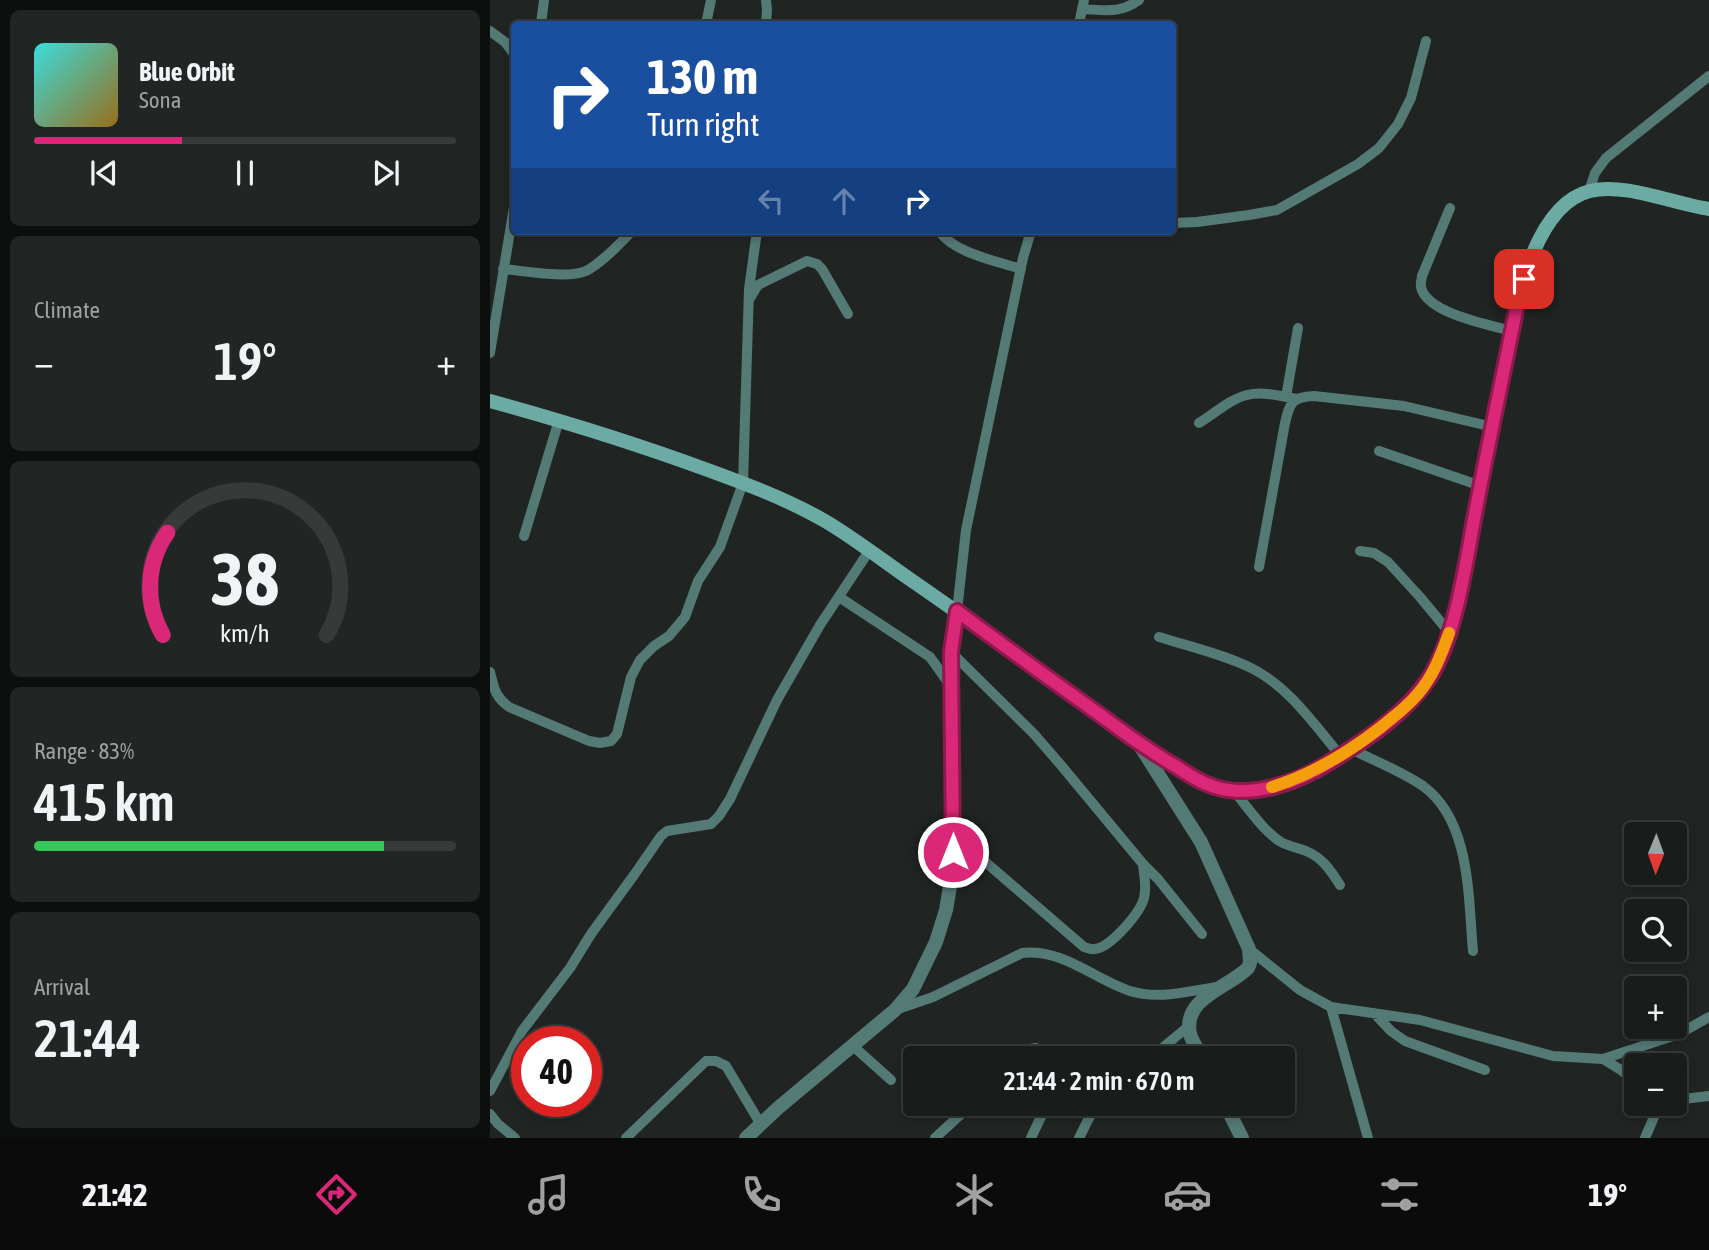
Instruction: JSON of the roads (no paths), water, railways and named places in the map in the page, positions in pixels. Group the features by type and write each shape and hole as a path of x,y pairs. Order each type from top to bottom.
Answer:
{"main road":[{"path":"490,401 559,420 675,458 790,502 827,522 957,611 1139,744 1195,779 1215,787 1233,790 1272,787 1319,769 1396,715 1417,695 1440,657 1457,605 1524,279 1533,253 1556,212 1572,198 1589,191 1607,189 1631,191 1709,209"}],"street":[{"path":"541,21 544,0"},
{"path":"707,21 711,0"},
{"path":"766,0 766,21"},
{"path":"1083,4 1120,10 1139,0"},
{"path":"490,31 511,50"},
{"path":"1176,223 1277,210 1358,164 1379,148 1398,124 1411,98 1426,41"},
{"path":"1589,191 1595,173 1606,158 1709,76"},
{"path":"1450,208 1422,276 1420,285 1425,296 1444,311 1512,331"},
{"path":"490,354 511,224"},
{"path":"503,269 574,274 587,270 628,235"},
{"path":"490,673 500,700 509,707 589,741 611,741 617,734 631,677 640,660 669,636 685,617 698,581 720,547 743,483 748,303 756,235"},
{"path":"942,235 959,248 1021,269"},
{"path":"746,1138 895,1010 913,989 943,921 953,869 951,652 967,530 1030,235"},
{"path":"748,303 758,285 807,261 822,269 848,314"},
{"path":"1258,567 1291,398 1298,328"},
{"path":"1199,423 1236,399 1250,394 1291,398 1314,396 1404,406 1493,427"},
{"path":"524,536 559,420"},
{"path":"1379,452 1481,486"},
{"path":"490,1091 522,1031 570,968 661,836 667,831 711,824 719,816 730,799 777,700 820,625 869,551"},
{"path":"1360,551 1374,553 1388,562 1449,632"},
{"path":"839,597 930,657 952,688"},
{"path":"1159,637 1248,667 1296,702 1346,752 1423,787 1438,800 1452,820 1464,864 1473,951"},
{"path":"951,652 1034,734 1202,934"},
{"path":"1139,744 1200,842 1249,949 1248,968 1196,1005 1190,1017 1190,1034 1196,1046"},
{"path":"1233,790 1271,834 1283,843 1319,858 1340,886"},
{"path":"954,835 1084,947 1095,949 1111,942 1144,899 1143,864"},
{"path":"1249,949 1300,990 1331,1007 1420,1020 1553,1056 1603,1059 1679,1034 1709,1017"},
{"path":"895,1010 933,998 1022,953 1036,951 1051,954 1129,990 1147,995 1224,986"},
{"path":"1331,1007 1368,1138"},
{"path":"1374,1013 1405,1041 1485,1070"},
{"path":"1165,1046 1190,1025"},
{"path":"853,1046 891,1080"},
{"path":"1603,1059 1624,1072"},
{"path":"626,1138 706,1061 716,1060 726,1066 760,1124"},
{"path":"1687,1099 1709,1097"},
{"path":"490,1114 498,1125 515,1138"},
{"path":"935,1138 959,1116"},
{"path":"1031,1138 1041,1116"},
{"path":"1079,1138 1090,1116"},
{"path":"1232,1116 1242,1138"},
{"path":"1646,1138 1654,1116"}]}
